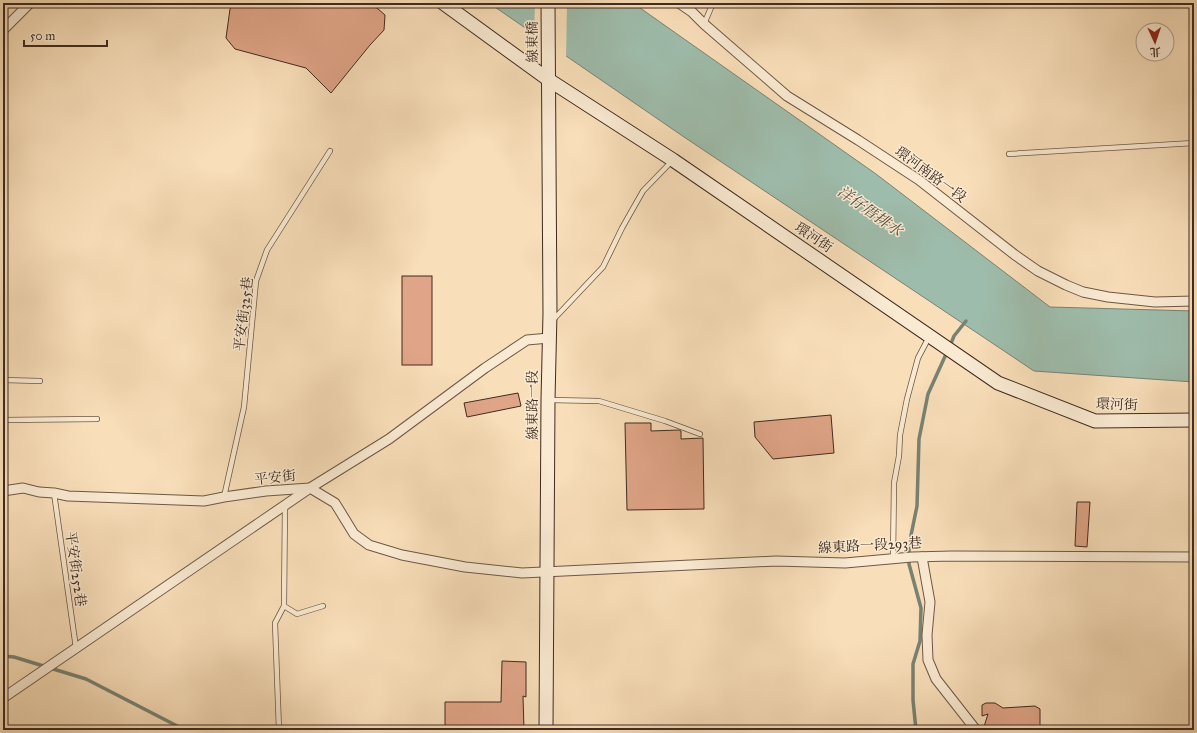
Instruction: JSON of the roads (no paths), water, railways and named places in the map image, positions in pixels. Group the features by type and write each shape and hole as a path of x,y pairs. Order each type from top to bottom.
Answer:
{"street":[{"path":"3,30 30,3"},
{"name":"環河街","path":"443,3 549,80 673,160 998,382 1095,421 1194,420"},
{"name":"線東橋","path":"548,3 549,80"},
{"name":"環河南路一段","path":"679,3 692,12 787,96 919,180 1015,255 1038,271 1083,292 1108,297 1155,302 1194,301"},
{"name":"線東路一段","path":"546,730 548,400 550,324 549,80"},
{"path":"3,698 310,488 388,439 485,368 527,340 549,338"},
{"name":"平安街","path":"3,492 23,488 68,496 204,501 266,491 310,488 334,503 354,534 369,545 402,555 465,567 522,573 548,572"},
{"name":"線東路一段293巷","path":"548,572 776,561 845,563 912,557 952,556 1194,557"},
{"path":"922,557 930,602 927,635 928,660 936,679 976,730"}],"lane":[{"path":"704,24 713,3"},
{"path":"1009,154 1194,143"},
{"name":"平安街325巷","path":"224,497 244,408 256,281 267,250 330,151"},
{"path":"550,324 603,267 622,228 643,191 673,160"},
{"path":"894,559 894,483 899,456 900,435 907,399 918,358 930,336"},
{"path":"3,380 40,381"},
{"path":"548,400 599,401 665,421 700,434"},
{"path":"3,420 97,419"},
{"name":"平安街252巷","path":"54,493 76,648"},
{"path":"279,730 275,623 284,606 285,505"},
{"path":"284,606 297,614 323,606"}],"water":[{"name":"洋仔厝排水","path":"489,3 633,3 876,174 1050,307 1194,311 1194,382 1034,371 684,137"}],"waterway":[{"path":"950,346 954,336 966,321"},
{"path":"916,730 913,700 913,664 920,641 921,608 909,564 909,545 917,506 919,439 928,394 947,352"},
{"path":"3,656 14,657 86,679 185,730"}]}
